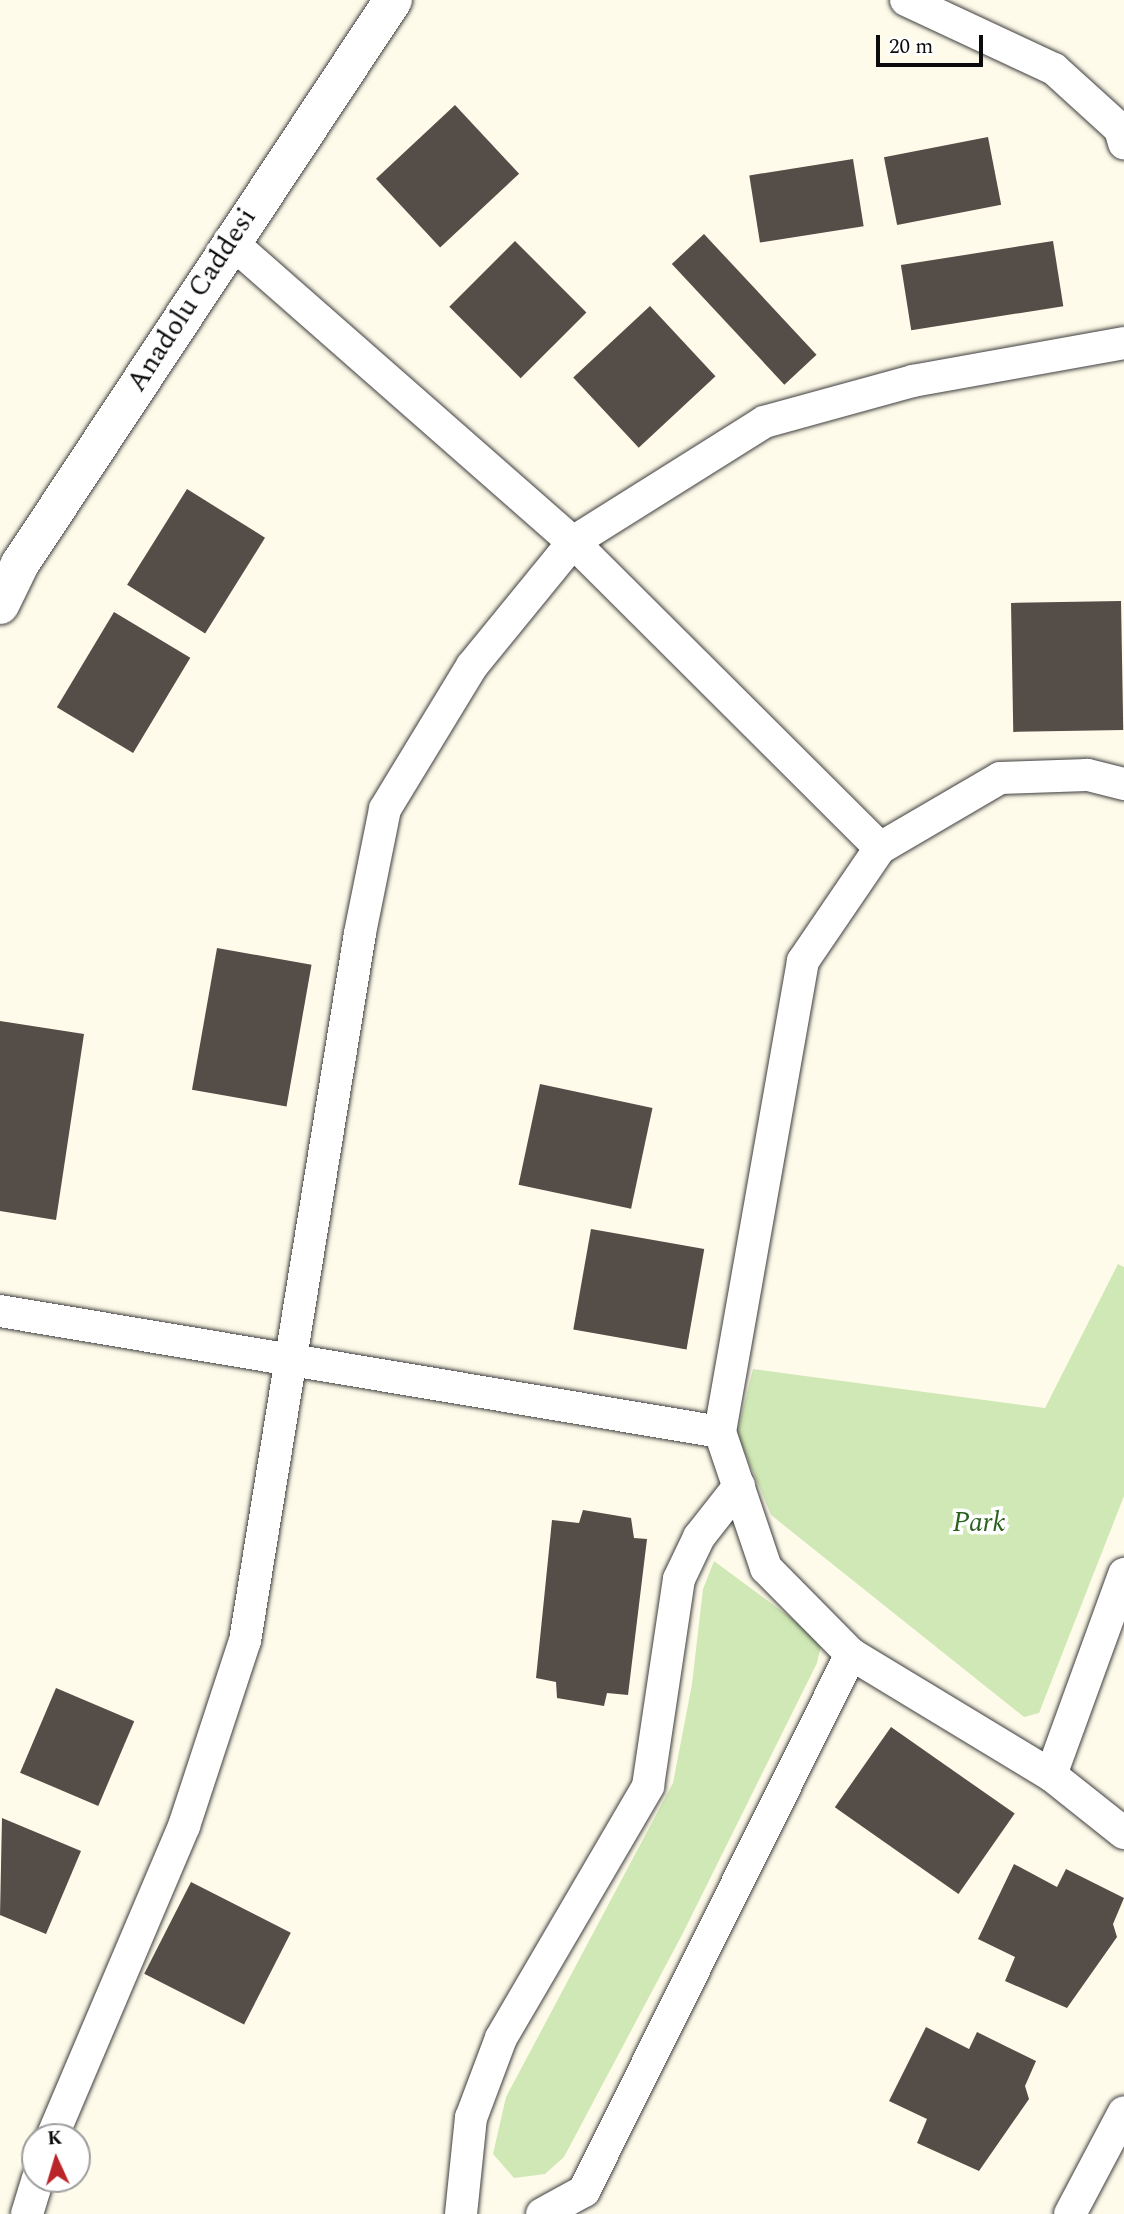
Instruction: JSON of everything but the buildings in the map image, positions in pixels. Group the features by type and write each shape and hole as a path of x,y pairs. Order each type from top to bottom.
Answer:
{"street":[{"name":"Anadolu Caddesi","path":"0,606 20,564 230,242 393,0"},
{"path":"906,0 1054,69 1120,129 1124,143"},
{"path":"230,242 573,542 880,848"},
{"path":"58,2123 184,1826 245,1641 294,1359 360,933 385,809 472,666 573,542 764,422 914,381 1124,344"},
{"path":"1124,784 1087,775 1000,778 880,848 803,961 720,1432 766,1568 851,1654 1051,1775 1124,1833"},
{"path":"0,1311 720,1432"},
{"path":"461,2214 471,2118 497,2049 648,1786 680,1579 699,1537 738,1486"},
{"path":"1051,1775 1124,1574"},
{"path":"542,2214 584,2191 851,1654"},
{"path":"1070,2214 1124,2112"},
{"path":"27,2214 34,2193"}],"green space":[{"name":"Park","path":"1118,1264 1124,1267 1124,1496 1039,1713 1024,1717 771,1515 737,1433 753,1369 1045,1408"},
{"path":"714,1561 822,1641 817,1663 684,1931 564,2157 545,2174 514,2178 493,2154 506,2097 673,1783 692,1684 703,1589"}]}
